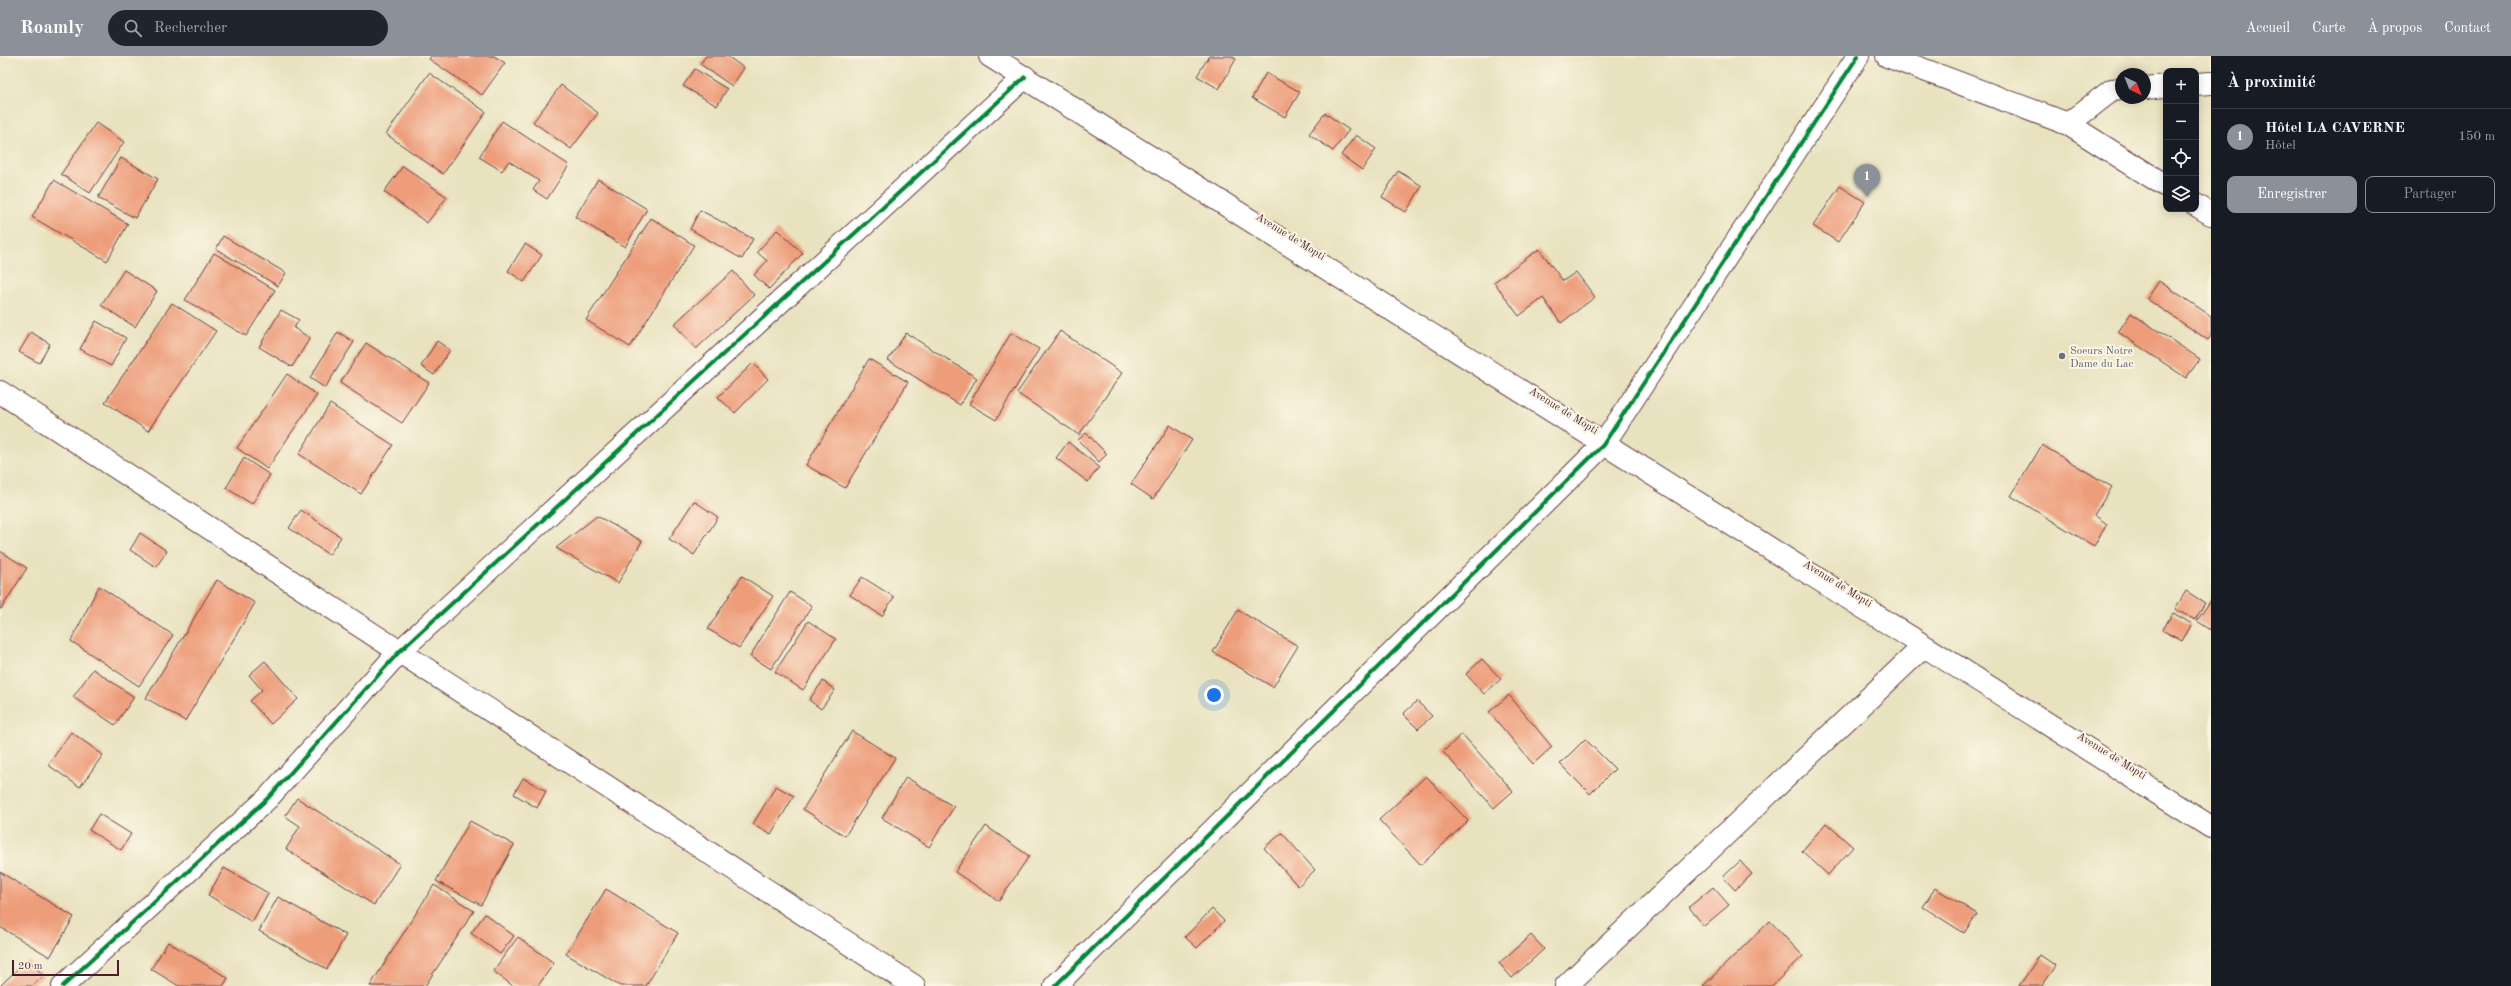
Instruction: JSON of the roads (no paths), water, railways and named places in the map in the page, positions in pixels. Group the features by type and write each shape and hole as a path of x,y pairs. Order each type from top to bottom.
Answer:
{"street":[{"name":"Avenue de Mopti","path":"990,56 1603,445 2211,827"},
{"path":"1055,986 1603,445 1858,56"},
{"path":"1887,56 2068,124 2163,184"},
{"path":"63,986 268,798 399,652 1025,77"},
{"path":"2199,84 2211,83"},
{"path":"2151,87 2163,86"},
{"path":"2068,124 2112,90 2115,90"},
{"path":"2199,207 2211,214"},
{"path":"0,392 914,986"},
{"path":"1566,986 1923,647"}],"place":[{"name":"Hôtel LA CAVERNE","path":"1867,197"},
{"name":"Soeurs Notre Dame du Lac","path":"2062,356"}]}
